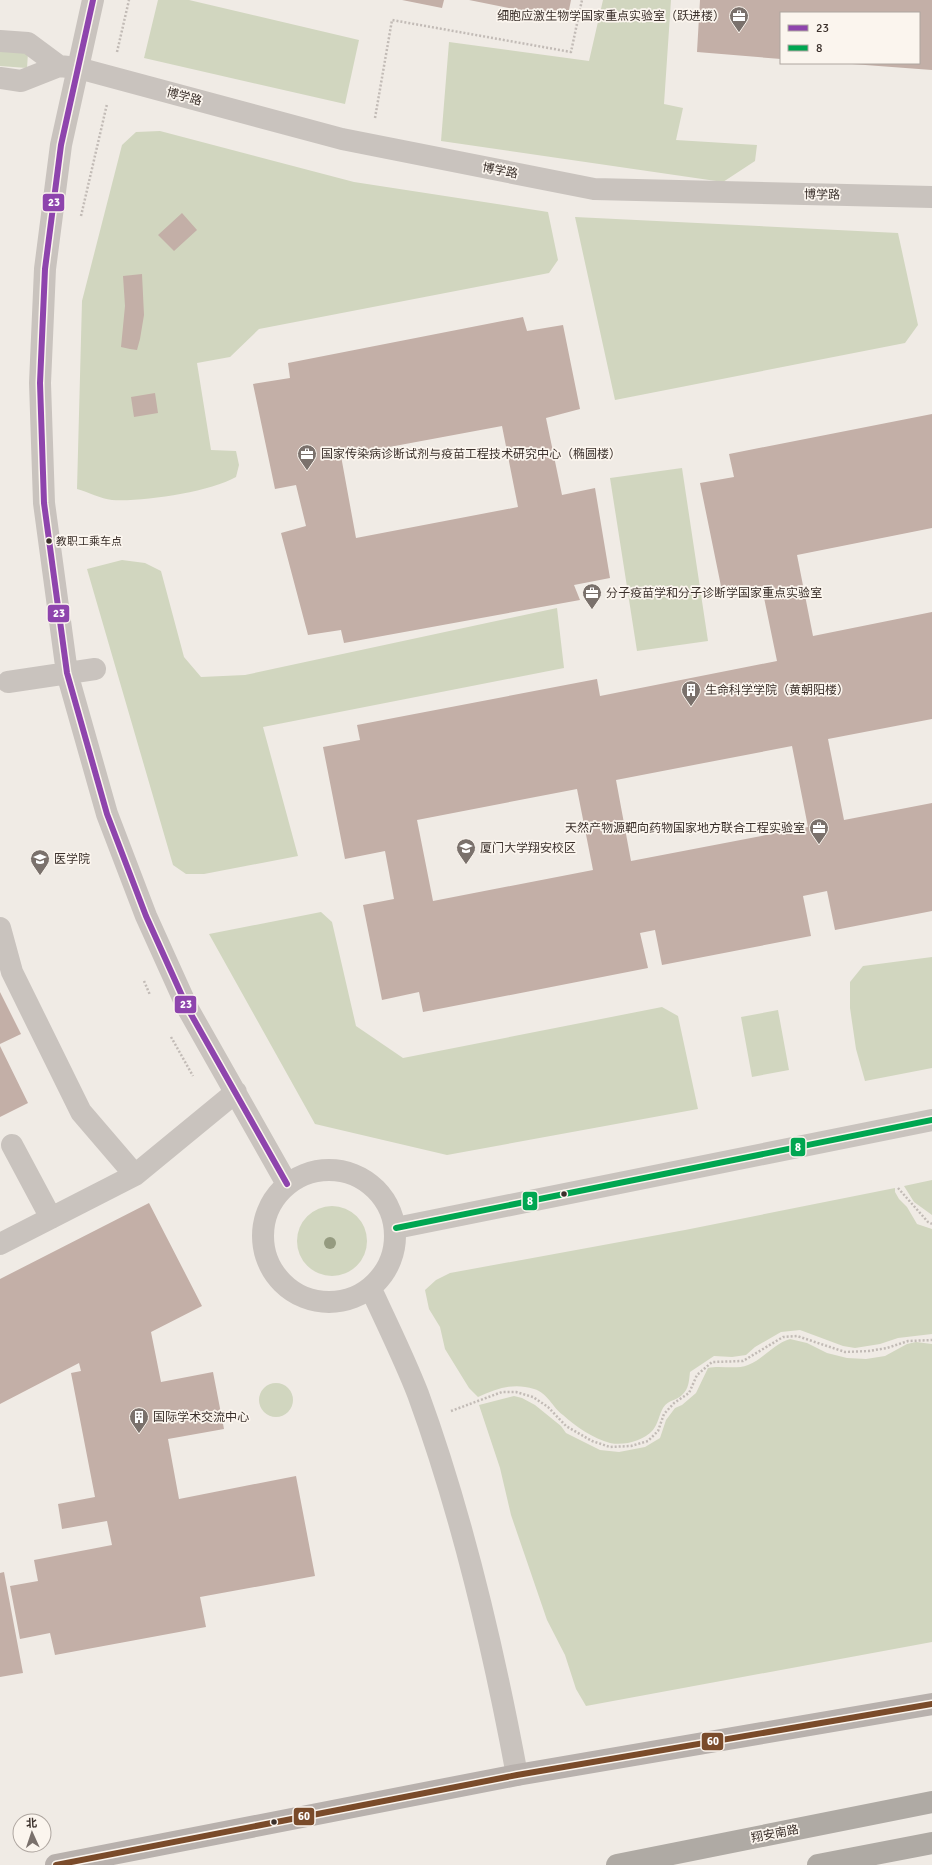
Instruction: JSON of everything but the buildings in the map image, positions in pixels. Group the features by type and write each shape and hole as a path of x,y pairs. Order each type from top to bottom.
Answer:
{"highway":[{"name":"翔安南路","path":"617,1865 932,1802"},
{"path":"818,1865 932,1843"}],"main road":[{"path":"56,1865 517,1775 932,1704"}],"street":[{"path":"93,0 69,67 62,145 45,270 40,383 44,503 67,673 108,814 146,916 188,1009 287,1184"},
{"path":"0,40 28,43 69,67"},
{"path":"0,78 21,80 69,67"},
{"name":"博学路","path":"69,67 112,77 342,139 594,189 932,197"},
{"path":"8,682 95,669"},
{"path":"0,928 12,972 81,1112 135,1175"},
{"path":"0,1244 135,1175 236,1092"},
{"path":"396,1228 932,1120"},
{"path":"12,1145 51,1218"},
{"path":"334,1169 348,1172 368,1181 385,1198 396,1228 395,1251 387,1271 371,1289 344,1302 321,1303 289,1291 273,1274 262,1244 264,1221 271,1202 287,1184 311,1171 334,1169"},
{"path":"371,1289 417,1394 461,1528 487,1631 517,1775"}],"path":[{"path":"80,217 112,77 119,38 129,0"},
{"path":"370,145 392,20 571,52 582,0"},
{"path":"898,1188 928,1222 932,1224"},
{"path":"426,1421 502,1392 516,1392 533,1397 548,1408 566,1426 592,1441 610,1447 631,1446 648,1441 658,1431 664,1414 674,1403 689,1393 697,1375 712,1362 743,1361 783,1337 797,1336 846,1352 869,1351 887,1348 908,1341 932,1340"}],"green space":[{"path":"158,0 189,0 359,40 345,104 144,58"},
{"path":"603,0 671,0 664,104 683,108 676,140 757,145 755,161 723,182 441,141 449,42 589,61"},
{"path":"0,50 28,53 27,68 0,66"},
{"path":"160,131 354,182 548,212 558,260 549,273 259,329 230,357 197,363 211,450 236,451 239,465 236,477 210,487 158,498 112,500 99,497 77,489 82,301 122,145 136,132"},
{"path":"575,217 898,233 918,325 905,343 615,400"},
{"path":"682,468 708,641 637,651 610,478"},
{"path":"122,560 145,563 161,571 184,657 201,677 245,675 557,608 564,668 263,727 298,856 204,874 186,874 173,865 87,569"},
{"path":"321,912 332,922 356,1026 403,1058 662,1007 678,1016 698,1109 447,1155 315,1124 209,934"},
{"path":"932,957 932,1068 865,1081 856,1049 850,1008 850,982 863,966"},
{"path":"778,1010 789,1070 752,1077 741,1017"},
{"path":"932,1180 932,1215 914,1202 904,1186"},
{"path":"895,1188 895,1192 899,1199 907,1207 917,1224 932,1229 932,1334 898,1338 880,1344 855,1348 843,1346 800,1330 781,1332 755,1347 746,1355 732,1357 714,1356 690,1372 688,1384 684,1393 680,1397 665,1405 656,1425 649,1434 633,1442 615,1444 591,1435 579,1428 559,1412 543,1394 534,1389 519,1386 505,1387 478,1397 469,1388 445,1349 440,1327 429,1309 425,1290 436,1280 450,1273 685,1230"},
{"path":"325,1206 339,1206 352,1212 361,1221 367,1234 365,1254 357,1266 339,1276 325,1276 312,1270 303,1261 297,1248 297,1234 303,1221 312,1212"},
{"path":"790,1339 807,1343 827,1353 847,1358 866,1359 885,1356 907,1344 916,1342 932,1344 932,1642 586,1706 576,1689 565,1655 547,1620 511,1515 500,1468 479,1405 514,1396 522,1398 535,1405 561,1426 566,1433 600,1450 619,1452 645,1447 660,1438 666,1420 675,1408 682,1405 696,1393 708,1368 738,1367 748,1365 759,1359 779,1344"},
{"path":"276,1383 282,1384 288,1388 292,1394 292,1406 288,1412 282,1416 276,1417 270,1416 264,1412 260,1406 259,1400 260,1394 264,1388 270,1384"}],"transit line":[{"name":"23","path":"93,0 61,145 45,269 40,383 44,503 67,673 107,814 146,916 188,1009 287,1184"},
{"name":"8","path":"396,1228 932,1120"},
{"name":"60","path":"56,1865 517,1775 932,1704"}],"place":[{"name":"细胞应激生物学国家重点实验室（跃进楼）","path":"739,33"},
{"name":"国家传染病诊断试剂与疫苗工程技术研究中心（椭圆楼）","path":"307,471"},
{"name":"教职工乘车点","path":"49,541"},
{"name":"分子疫苗学和分子诊断学国家重点实验室","path":"592,610"},
{"name":"生命科学学院（黄朝阳楼）","path":"691,707"},
{"name":"天然产物源靶向药物国家地方联合工程实验室","path":"819,845"},
{"name":"厦门大学翔安校区","path":"466,865"},
{"name":"医学院","path":"40,876"},
{"name":"国际学术交流中心","path":"139,1434"}]}
